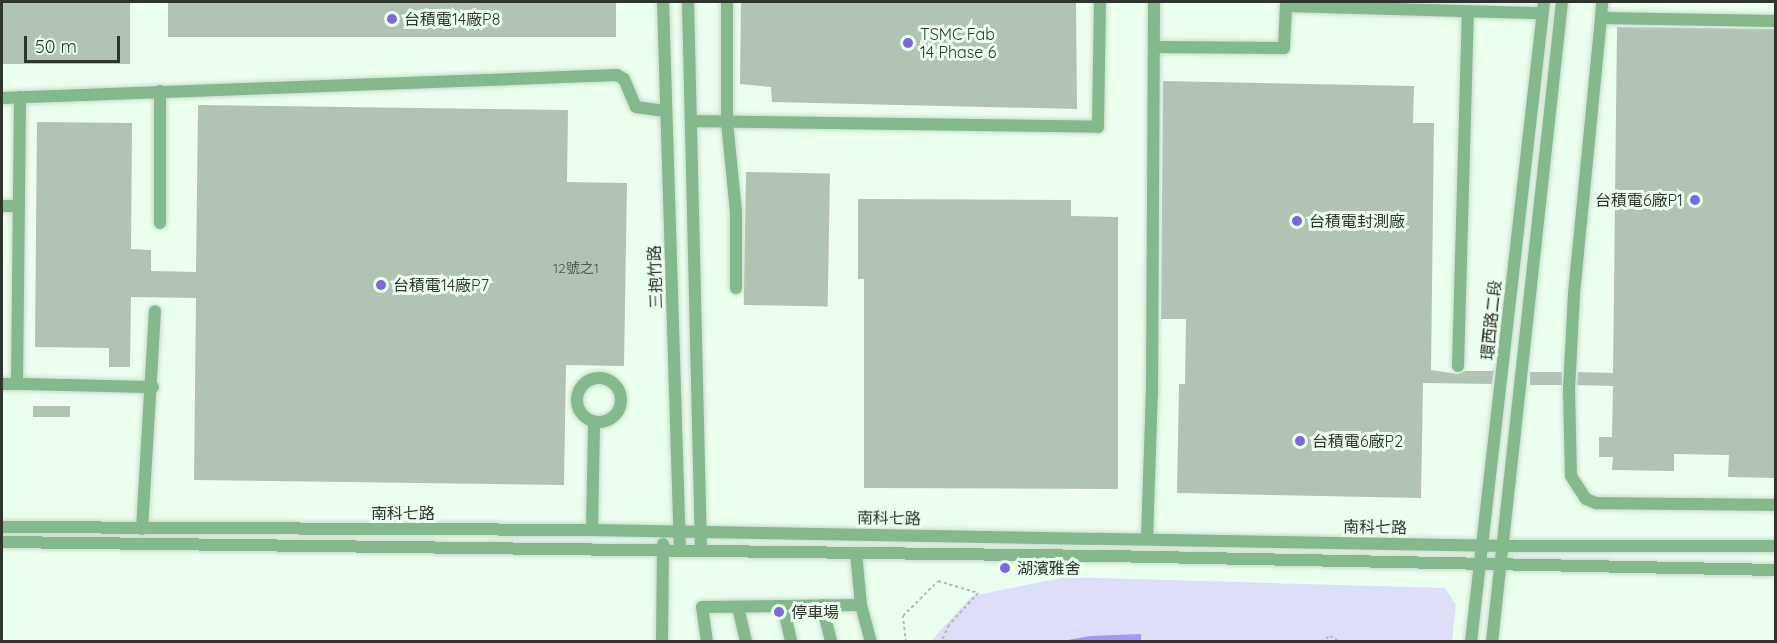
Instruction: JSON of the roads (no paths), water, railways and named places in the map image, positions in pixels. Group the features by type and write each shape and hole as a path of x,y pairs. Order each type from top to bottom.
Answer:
{"street":[{"name":"三抱竹路","path":"663,2 680,551"},
{"path":"688,2 701,551"},
{"path":"727,2 727,122 736,213 736,288"},
{"path":"690,121 1098,127 1100,2"},
{"path":"1147,539 1152,392 1154,2"},
{"path":"1492,642 1562,2"},
{"path":"1602,2 1574,294 1571,476 1579,492 1596,503 1776,505"},
{"path":"1154,47 1284,48 1286,6 1468,13 1543,7"},
{"name":"環西路二段","path":"1470,642 1483,545 1543,7"},
{"path":"1458,366 1468,13"},
{"path":"1601,18 1776,21"},
{"path":"2,98 617,75 624,79 636,107 666,111"},
{"path":"160,91 160,224"},
{"path":"17,384 20,97"},
{"path":"2,206 19,206"},
{"path":"142,529 153,387 155,311"},
{"path":"2,384 153,387"},
{"path":"592,530 594,422"},
{"name":"南科七路","path":"2,527 592,530 680,533 1106,537 1504,546 1776,546"},
{"path":"662,642 663,532"},
{"path":"1106,537 1107,556"},
{"name":"南科七路","path":"2,542 1107,556 1502,566"},
{"path":"856,553 861,605 871,642"},
{"path":"1502,566 1776,570"},
{"path":"822,605 831,642"},
{"path":"707,642 702,607 861,605"},
{"path":"783,606 791,642"},
{"path":"738,607 746,642"}],"place":[{"name":"台積電14廠P8","path":"392,19"},
{"name":"TSMC Fab 14 Phase 6","path":"908,43"},
{"name":"台積電6廠P1","path":"1695,200"},
{"name":"台積電封測廠","path":"1297,221"},
{"name":"台積電14廠P7","path":"381,285"},
{"name":"台積電6廠P2","path":"1300,441"},
{"name":"湖濱雅舍","path":"1005,568"},
{"name":"停車場","path":"779,612"}]}
